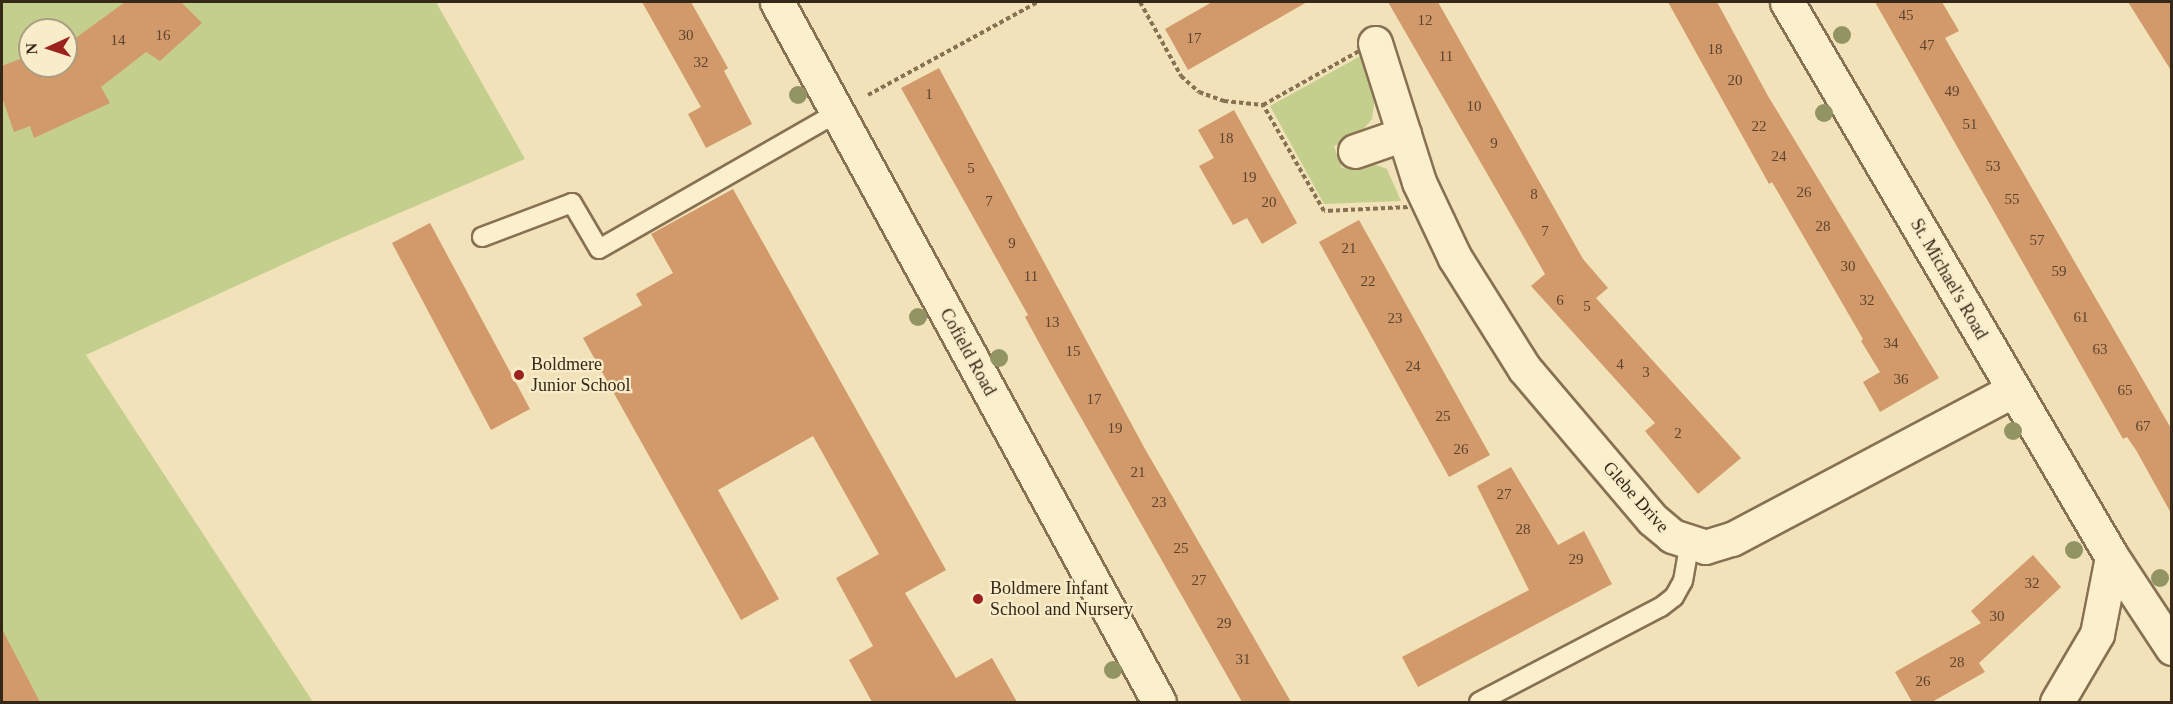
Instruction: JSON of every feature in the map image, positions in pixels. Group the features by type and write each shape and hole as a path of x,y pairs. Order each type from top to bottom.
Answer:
{"street":[{"name":"Cofield Road","path":"777,2 1159,702"},
{"name":"St. Michael's Road","path":"1787,2 2112,557 2172,648"},
{"name":"Glebe Drive","path":"1375,43 1419,182 1455,258 1524,368 1652,519 1672,536 1705,547 1732,539 2013,390"},
{"path":"1355,151 1404,134"},
{"path":"2057,702 2097,634 2112,557"}],"lane":[{"path":"482,237 572,203 599,249 838,112"},
{"path":"1479,702 1661,607 1674,597 1683,581 1690,542"}],"path":[{"path":"838,112 1038,2"},
{"path":"1140,2 1181,76 1200,92 1224,101 1263,105"}],"green space":[{"path":"2,2 436,2 525,159 325,245 86,355 313,702 2,702"},
{"path":"1382,44 1372,119 1357,137 1334,146 1342,168 1371,163 1387,169 1401,201 1324,204 1270,106"}],"building":[{"path":"125,2 181,2 202,23 160,61 146,52 101,87 110,103 34,138 30,126 14,132 2,97 2,66 18,60 18,78 78,78 78,36"},
{"path":"642,2 691,2 728,68 724,71 752,124 706,148 688,114 701,107"},
{"path":"1212,2 1307,2 1188,70 1165,29"},
{"path":"1388,2 1438,2 1583,259 1608,288 1596,298 1741,458 1698,494 1645,431 1655,423 1531,286 1545,274"},
{"path":"1668,2 1717,2 1768,96 1939,378 1880,412 1863,382 1880,372 1861,341 1863,339 1772,182 1769,184"},
{"path":"1875,2 1942,2 1959,31 1945,38 2172,430 2172,515 2136,450 2127,437 2123,439"},
{"path":"2128,2 2172,2 2172,72"},
{"path":"939,68 1145,449 1291,702 1242,702 1050,363 1025,317 1028,315 901,88"},
{"path":"1234,110 1297,223 1262,244 1247,218 1233,225 1199,166 1214,158 1198,130"},
{"path":"733,189 946,570 905,593 956,678 992,658 1017,702 872,702 849,660 873,646 836,578 879,554 813,436 718,490 779,599 741,620 583,338 642,305 636,294 673,273 651,234"},
{"path":"1359,220 1490,455 1449,477 1319,242"},
{"path":"430,223 530,409 491,430 392,243"},
{"path":"1511,467 1558,545 1584,531 1612,584 1418,687 1402,657 1529,590 1477,486"},
{"path":"2033,555 2061,587 1979,663 1985,672 1932,702 1912,702 1895,672 1981,623 1971,611"},
{"path":"2,629 40,702 2,702"}],"place":[{"name":"Boldmere Junior School","path":"519,375"},
{"name":"Boldmere Infant School and Nursery","path":"978,599"}]}
